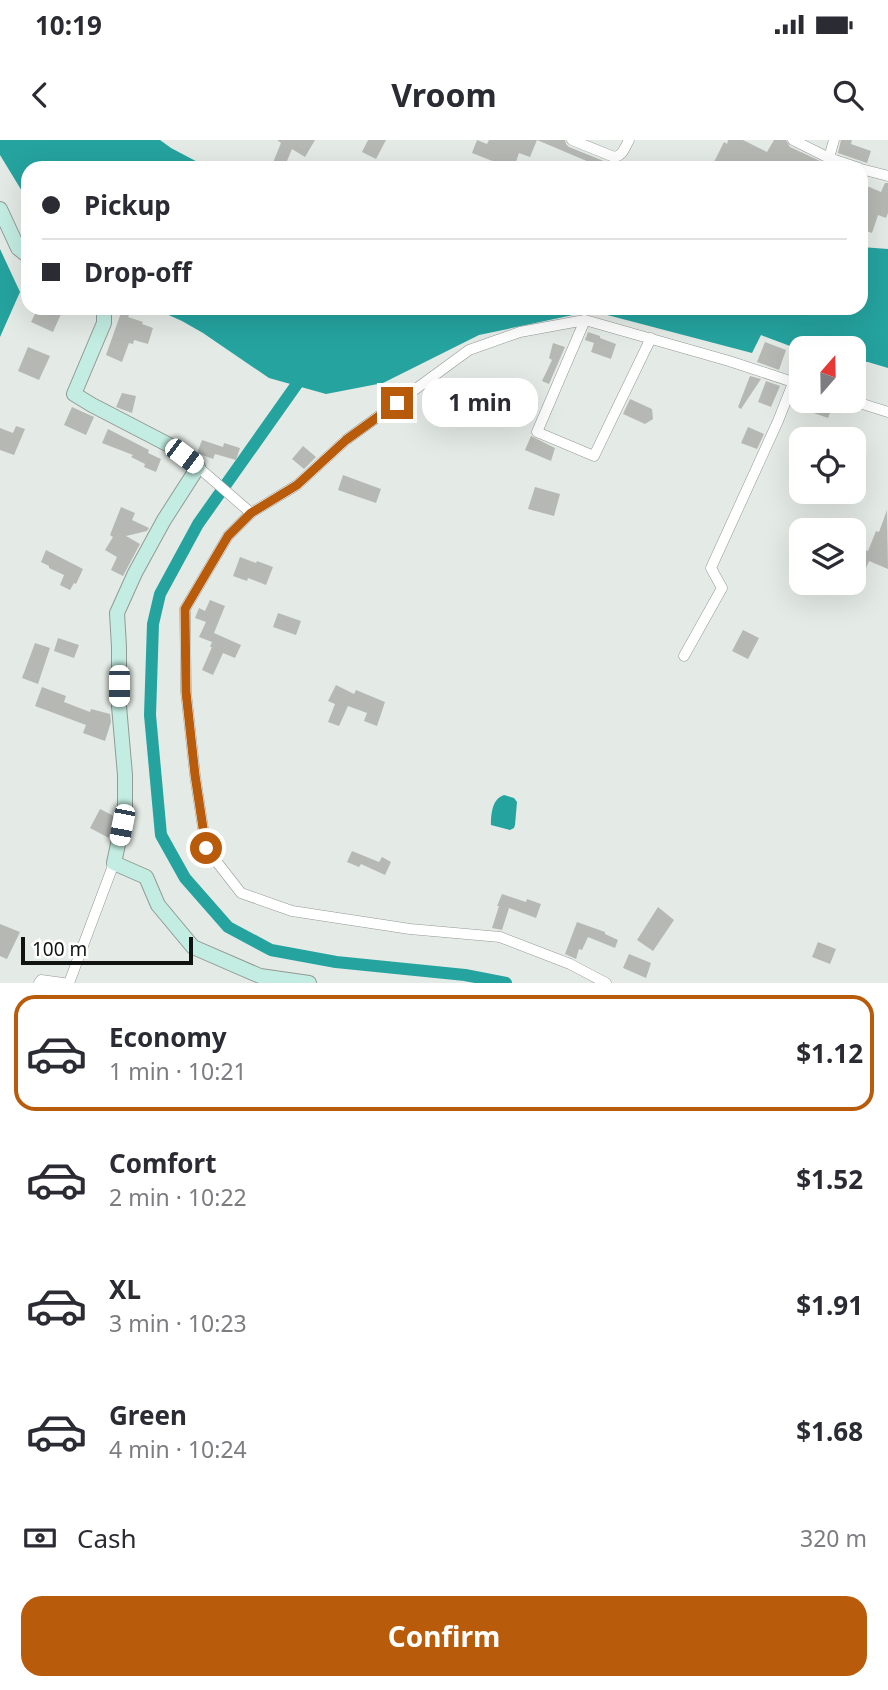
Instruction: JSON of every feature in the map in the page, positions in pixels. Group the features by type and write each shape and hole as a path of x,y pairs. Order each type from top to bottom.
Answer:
{"street":[{"path":"572,140 614,157 623,152 629,140"},
{"path":"793,140 838,161"},
{"path":"829,158 834,140"},
{"path":"868,170 888,176"},
{"path":"0,209 21,250"},
{"path":"104,315 104,323 74,394 171,446 251,513"},
{"path":"585,320 537,432 594,456 650,338"},
{"path":"606,983 570,964 500,937 410,929 292,911 241,893 206,848 186,692 185,609 228,536 251,513 297,485 346,440 469,350 520,332 585,320 729,360 789,381"},
{"path":"684,656 722,588 711,568 789,400"},
{"path":"866,405 888,412"},
{"path":"69,983 114,863 125,811 117,612 164,520 198,467"},
{"path":"114,863 146,877 158,905 192,947 260,976 309,983"},
{"path":"39,983 41,980 63,983"}],"water":[{"path":"0,140 160,140 196,161 21,161 21,190 0,155"},
{"path":"868,248 888,249 888,368 866,362 866,336 789,336 789,346 761,335 752,353 607,315 868,315"},
{"path":"0,249 20,292 0,337"},
{"path":"169,315 573,315 479,335 383,383 326,394 269,378 203,333"},
{"path":"504,795 517,802 515,825 510,830 491,825 495,803"}],"building":[{"path":"277,140 315,140 305,157 292,149 287,161 274,161 281,143"},
{"path":"368,140 386,140 376,159 362,152"},
{"path":"477,140 487,144 489,140 537,140 530,157 519,153 516,161 492,161 472,153"},
{"path":"537,140 565,140 569,147 604,161 587,161"},
{"path":"728,140 743,140 767,152 774,140 786,140 790,147 820,161 714,161 724,142 727,144"},
{"path":"841,140 852,140 851,144 871,151 868,161 838,153"},
{"path":"885,183 888,183 888,213 886,218 878,215 872,233 868,232 868,186 881,192"},
{"path":"34,315 61,315 53,332 31,322"},
{"path":"120,315 129,315 128,317 153,328 148,344 134,340 133,344 129,343 122,362 106,355"},
{"path":"588,332 616,344 611,359 591,352 594,343 585,340"},
{"path":"765,342 786,350 779,370 757,362"},
{"path":"553,343 565,347 549,384 542,381 552,360 549,358"},
{"path":"28,347 50,356 39,380 18,371"},
{"path":"750,376 761,379 741,409 738,407"},
{"path":"766,381 780,386 771,407 758,402"},
{"path":"122,393 136,396 132,413 116,407"},
{"path":"630,399 652,409 653,419 645,424 623,414"},
{"path":"72,407 94,417 86,435 64,425"},
{"path":"814,413 830,413 828,418"},
{"path":"16,426 25,429 14,455 0,450 0,428 13,433"},
{"path":"748,427 764,434 757,449 741,443"},
{"path":"108,429 161,459 156,472 144,467 145,464 131,457 133,455 102,443"},
{"path":"531,436 555,448 551,461 525,450"},
{"path":"202,440 223,447 224,443 240,448 236,460 215,454 213,459 197,453"},
{"path":"303,446 316,457 304,469 292,459"},
{"path":"343,475 381,489 376,503 338,490"},
{"path":"535,487 560,494 554,516 528,509"},
{"path":"121,507 135,513 132,520 149,528 147,531 126,536 140,544 123,576 111,570 117,557 105,550 113,537 110,535"},
{"path":"887,510 888,569 869,561 866,568 866,550 868,551 876,531 879,532"},
{"path":"46,550 83,569 70,590 60,585 64,575 41,562"},
{"path":"240,557 273,567 266,585 233,576"},
{"path":"210,600 225,606 214,633 241,645 235,658 223,653 213,675 202,670 212,647 212,642 199,637 206,622 195,618 199,608 205,611"},
{"path":"278,613 301,621 296,635 273,627"},
{"path":"743,630 759,638 748,659 732,651"},
{"path":"58,638 79,645 74,658 54,651"},
{"path":"35,643 50,648 38,684 22,678"},
{"path":"336,685 354,694 356,690 385,702 377,726 364,721 367,713 348,706 339,726 328,722 335,704 328,701"},
{"path":"42,687 66,696 64,702 90,712 91,709 110,714 111,722 105,741 83,733 86,725 35,706"},
{"path":"100,809 114,816 109,838 90,828"},
{"path":"352,851 379,862 382,857 391,862 385,875 361,864 359,867 347,862"},
{"path":"502,894 541,904 536,918 509,908 502,930 492,928"},
{"path":"658,907 674,920 653,951 637,940"},
{"path":"577,922 618,940 615,948 588,937 582,950 579,949 576,959 565,954"},
{"path":"0,924 20,932 7,959 0,956"},
{"path":"818,942 836,949 830,964 812,957"},
{"path":"629,954 651,963 646,978 623,968"}],"waterway":[{"path":"304,374 198,524 160,594 153,624 150,715 161,835 185,878 228,927 271,950 336,962 465,975 506,983"}],"route":[{"path":"206,848 186,692 185,609 228,536 251,513 297,485 346,440 397,403"}]}
